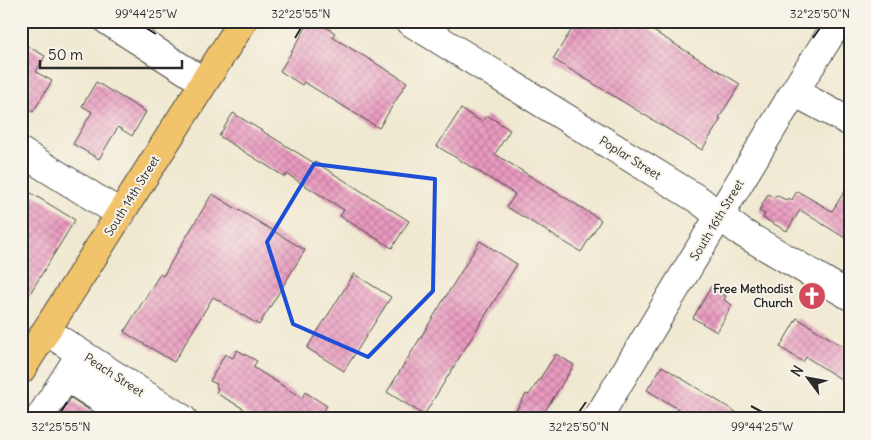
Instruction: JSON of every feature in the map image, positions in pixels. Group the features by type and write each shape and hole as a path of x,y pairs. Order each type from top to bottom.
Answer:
{"main road":[{"name":"South 14th Street","path":"31,348 120,214 243,21"}],"street":[{"path":"108,21 204,82"},
{"name":"Poplar Street","path":"409,21 700,200 741,232 850,296"},
{"name":"South 16th Street","path":"604,416 720,216 839,21"},
{"path":"794,92 850,122"},
{"path":"21,152 120,214"},
{"name":"Peach Street","path":"31,348 81,354 181,418"},
{"path":"39,419 81,354"},
{"path":"66,377 133,419"}],"highlighted area":[{"path":"314,164 435,179 433,291 368,357 293,324 267,242"}],"building":[{"path":"310,21 316,21 335,33 332,37 407,82 379,128 304,82 302,85 280,71"},
{"path":"577,21 637,21 740,84 702,150 553,59"},
{"path":"27,46 45,56 36,72 52,81 33,112 21,105 21,55"},
{"path":"96,82 146,112 132,136 118,127 99,159 73,144 92,112 82,106"},
{"path":"461,109 482,122 487,115 510,130 495,154 601,220 581,252 507,207 515,194 437,146"},
{"path":"233,113 409,221 392,248 340,216 344,210 287,174 285,177 219,136"},
{"path":"850,183 850,241 800,210 787,231 763,218 765,214 759,211 768,194 774,198 776,195 786,200 788,198 792,200 797,191 832,211"},
{"path":"26,190 75,220 21,308 21,199"},
{"path":"212,194 305,250 259,325 213,297 174,362 124,332 160,274 163,276"},
{"path":"480,241 517,264 424,415 387,392"},
{"path":"354,274 391,297 344,371 307,348"},
{"path":"711,287 726,296 724,300 732,305 717,332 693,318"},
{"path":"797,318 850,351 850,385 806,357 803,362 780,347"},
{"path":"237,350 257,361 253,367 302,398 305,392 327,406 319,419 255,419 243,411 244,409 216,393 217,384 210,381 225,354 233,358"},
{"path":"556,354 574,365 540,419 511,419 526,394 529,395"},
{"path":"662,366 747,419 694,419 647,390"},
{"path":"71,398 103,419 71,419 61,413"}],"place":[{"name":"Free Methodist Church","path":"812,296"}]}
